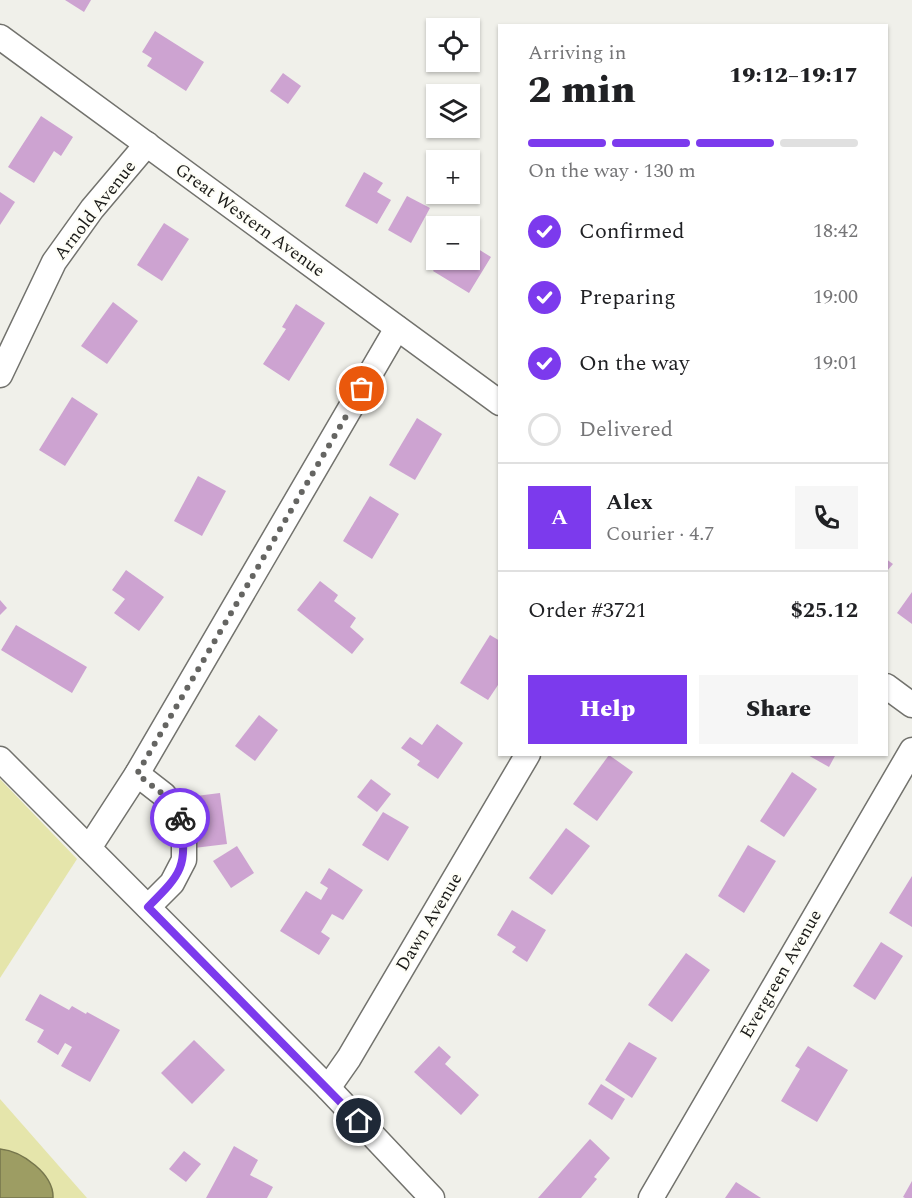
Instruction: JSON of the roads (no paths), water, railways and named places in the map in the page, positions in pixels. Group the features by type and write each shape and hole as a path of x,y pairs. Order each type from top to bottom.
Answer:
{"street":[{"name":"Great Western Avenue","path":"0,37 498,402"},
{"name":"Arnold Avenue","path":"0,375 54,262 92,209 147,144"},
{"path":"89,848 137,774 397,328"},
{"path":"888,688 912,705"},
{"name":"Evergreen Avenue","path":"651,1198 912,750"},
{"name":"Dawn Avenue","path":"328,1088 349,1058 527,756"},
{"path":"0,759 328,1088 432,1198"},
{"path":"137,774 164,795 180,815 184,839 184,861 172,883 148,907"}]}
